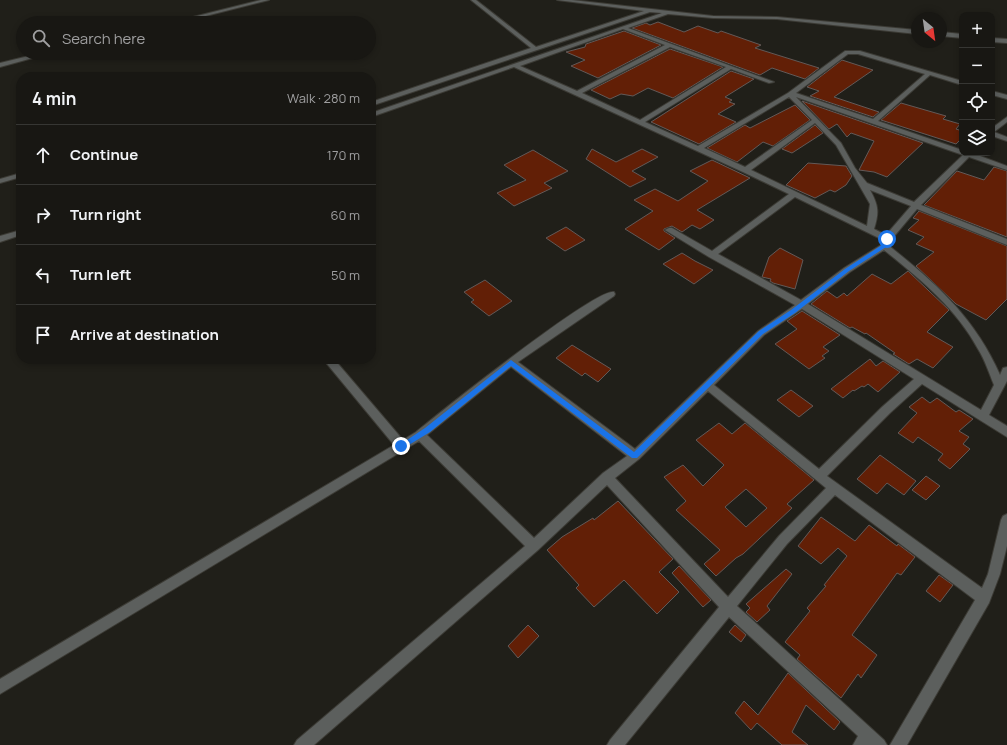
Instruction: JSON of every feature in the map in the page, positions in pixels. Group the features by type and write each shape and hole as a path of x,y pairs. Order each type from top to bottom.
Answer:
{"street":[{"path":"201,16 267,0"},
{"path":"473,0 536,49"},
{"path":"559,0 713,17 777,18 911,31"},
{"path":"376,102 652,10"},
{"path":"376,113 669,12"},
{"path":"624,28 771,82"},
{"path":"947,35 959,36"},
{"path":"995,40 1007,41"},
{"path":"578,94 669,45"},
{"path":"698,149 791,93 847,52 851,51 959,83"},
{"path":"0,64 17,60"},
{"path":"516,66 746,170 870,229 937,289 961,315 982,346 999,384"},
{"path":"641,122 732,67"},
{"path":"873,122 929,73"},
{"path":"791,93 839,144 852,168 864,185 874,204 874,218 870,229"},
{"path":"791,93 959,151"},
{"path":"995,93 1007,97"},
{"path":"995,128 1007,118"},
{"path":"746,170 816,120"},
{"path":"995,135 1007,139"},
{"path":"302,745 534,546 607,477 635,456 708,386 717,374 761,333 802,305 885,242 916,205 963,156"},
{"path":"974,156 1007,168"},
{"path":"0,181 16,176"},
{"path":"864,185 1007,242"},
{"path":"712,255 794,194"},
{"path":"669,230 802,305 1007,432"},
{"path":"0,239 16,234"},
{"path":"0,687 420,435 511,362 586,309 611,294"},
{"path":"511,362 635,456"},
{"path":"332,364 401,446"},
{"path":"983,416 1007,371"},
{"path":"819,476 886,410 922,378"},
{"path":"708,386 834,488 984,598"},
{"path":"420,435 534,546"},
{"path":"607,477 728,607 864,739 879,745"},
{"path":"615,745 783,540 834,488"},
{"path":"898,745 984,598 994,574 1007,520"}],"building":[{"path":"658,22 684,32 698,26 718,33 721,31 761,45 755,48 819,68 805,79 772,68 760,75 632,28 646,23 650,25"},
{"path":"624,31 661,45 598,78 571,66 585,60 566,52 585,47 586,44"},
{"path":"670,49 723,67 673,98 648,88 633,96 621,94 610,99 591,90"},
{"path":"842,60 873,70 834,97 879,112 873,117 810,96 819,91 807,87"},
{"path":"731,71 754,79 725,97 732,100 729,102 735,104 718,114 736,122 699,144 651,122"},
{"path":"802,101 923,143 887,177 874,172 859,170 874,141 851,133 847,137 837,124 829,129"},
{"path":"901,103 946,116 943,119 959,124 956,129 959,130 959,141 956,144 881,120"},
{"path":"795,105 810,120 773,146 763,142 737,162 707,148 745,125 750,128"},
{"path":"815,125 823,133 792,153 782,149"},
{"path":"592,149 616,162 642,149 658,157 632,171 646,179 630,187 586,159"},
{"path":"533,150 568,171 544,183 552,188 514,206 497,193 526,180 504,165"},
{"path":"712,160 750,178 697,210 714,220 700,229 692,225 682,232 672,226 664,229 664,231 675,238 659,250 625,229 653,211 634,200 655,189 678,201 708,181 690,171"},
{"path":"808,163 846,166 852,176 846,185 835,192 830,190 815,198 786,185"},
{"path":"994,167 1007,171 1007,237 924,205 957,171 984,180"},
{"path":"919,211 1007,246 1007,299 986,320 956,304 916,266 934,252 916,244 924,237 908,230 919,220 913,218"},
{"path":"566,227 585,240 565,251 546,238"},
{"path":"780,248 803,260 795,289 773,283 770,281 771,279 762,277 769,257"},
{"path":"682,253 713,270 694,284 663,264"},
{"path":"908,271 949,310 927,332 953,347 933,368 917,359 909,364 893,354 895,353 866,333 865,334 852,327 850,328 811,304 827,291 837,298 844,293 847,296 872,274 891,284"},
{"path":"485,280 512,301 489,316 471,302 474,300 464,292"},
{"path":"802,311 840,335 823,347 829,351 822,356 825,358 809,369 775,344 797,329 787,321"},
{"path":"572,345 611,369 598,382 585,373 582,376 556,358"},
{"path":"870,359 876,366 883,361 900,372 878,392 868,384 854,391 853,390 843,398 831,389"},
{"path":"791,390 813,406 799,417 777,400"},
{"path":"922,397 930,403 937,398 956,412 959,410 973,419 959,431 969,437 963,444 970,449 950,469 938,460 943,454 918,437 913,443 898,433 917,413 909,407"},
{"path":"719,423 732,434 745,423 814,480 787,504 792,508 743,554 736,558 716,576 704,564 720,550 676,510 686,501 664,477 683,465 703,486 724,465 696,440","holes":["746,489 767,508 746,527 725,507"]},
{"path":"880,455 916,481 904,495 887,483 877,494 857,479"},
{"path":"926,476 940,486 926,500 912,490"},
{"path":"618,501 673,559 659,572 679,592 657,614 624,580 594,607 576,588 579,585 547,550 562,537 593,518 594,520"},
{"path":"821,517 855,541 869,525 897,546 898,544 915,557 901,575 897,573 852,635 877,655 861,678 858,674 841,698 797,659 800,655 785,642 810,611 807,608 826,586 824,585 847,556 838,548 821,564 798,546"},
{"path":"679,566 711,600 703,607 672,573"},
{"path":"786,569 792,574 767,606 770,610 757,622 746,612 750,608 746,604"},
{"path":"939,575 953,585 940,602 926,591"},
{"path":"528,625 539,636 518,658 508,646"},
{"path":"735,625 746,635 741,642 729,632"},
{"path":"788,673 840,722 834,730 806,705 792,732 808,745 782,745 757,723 751,730 735,713 744,701 758,715"}],"route":[{"path":"401,446 427,430 511,362 635,456 708,386 730,361 761,333 802,305 847,270 884,246 887,239"}]}
